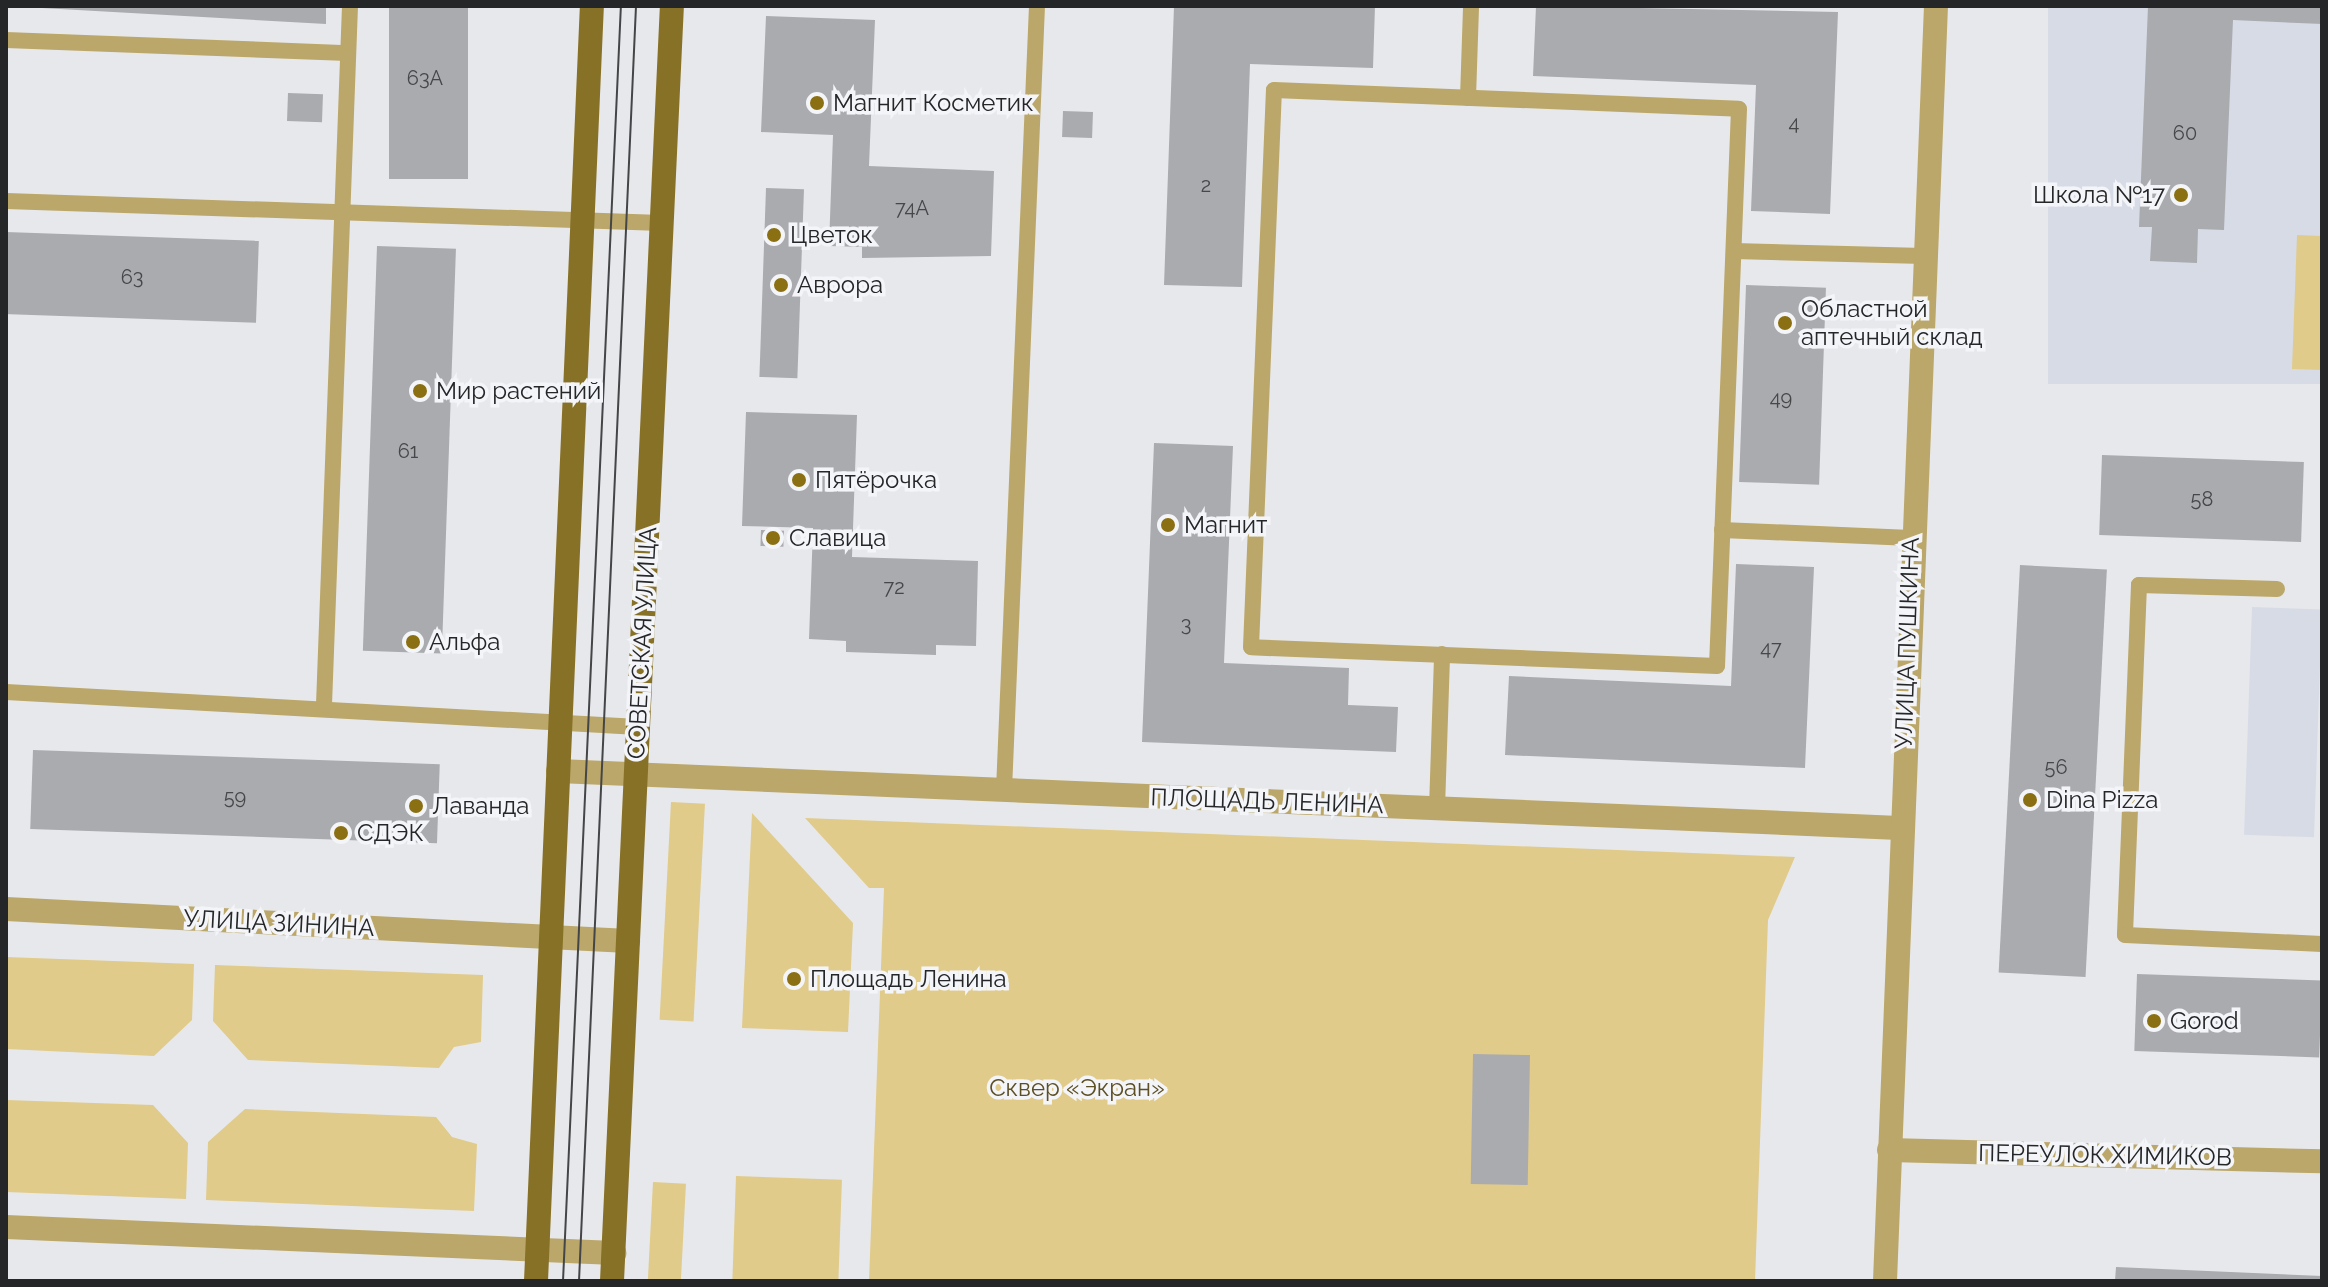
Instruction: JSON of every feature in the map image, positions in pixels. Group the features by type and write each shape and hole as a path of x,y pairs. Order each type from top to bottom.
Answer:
{"main road":[{"path":"536,1281 592,6"},
{"name":"СОВЕТСКАЯ УЛИЦА","path":"612,1281 672,6"}],"street":[{"name":"УЛИЦА ПУШКИНА","path":"1885,1281 1899,828 1936,6"},
{"name":"ПЛОЩАДЬ ЛЕНИНА","path":"558,771 1899,828"},
{"name":"УЛИЦА ЗИНИНА","path":"6,909 628,941"},
{"name":"ПЕРЕУЛОК ХИМИКОВ","path":"1889,1150 2322,1161"},
{"path":"6,1227 614,1253"}],"lane":[{"path":"324,705 350,6"},
{"path":"1004,790 1037,6"},
{"path":"1468,98 1471,6"},
{"path":"6,40 348,53"},
{"path":"1274,90 1468,98 1739,109 1717,666 1251,647 1274,90"},
{"path":"6,201 662,223"},
{"path":"1734,251 1924,256"},
{"path":"1722,530 1911,538"},
{"path":"2277,589 2139,585 2125,935 2322,944"},
{"path":"1437,808 1442,654"},
{"path":"6,692 324,705 638,727"}],"shaded area":[{"name":"Школа №17","path":"2048,6 2322,6 2322,384 2048,384"},
{"path":"2252,607 2322,609 2314,837 2244,835"}],"green space":[{"path":"2297,235 2322,236 2322,370 2292,369"},
{"path":"671,802 705,804 694,1021 660,1020"},
{"path":"752,813 853,923 848,1032 742,1028"},
{"name":"Сквер «Экран»","path":"805,818 1795,857 1768,920 1755,1281 869,1281 884,888 869,888"},
{"path":"6,957 194,964 192,1020 154,1056 6,1049"},
{"path":"215,965 483,975 481,1042 454,1047 439,1068 248,1060 213,1021"},
{"path":"6,1100 153,1105 188,1143 186,1199 6,1192"},
{"path":"245,1109 436,1117 452,1137 477,1144 474,1211 206,1200 208,1142"},
{"path":"736,1176 842,1180 838,1281 732,1281"},
{"path":"653,1182 686,1184 681,1281 648,1281"}],"building":[{"path":"6,6 326,6 326,24"},
{"path":"389,6 468,6 468,179 389,179"},
{"path":"1174,6 1375,6 1373,68 1250,64 1242,287 1164,285"},
{"path":"1536,6 1838,12 1830,214 1751,211 1756,85 1533,76"},
{"path":"2148,6 2322,6 2322,24 2233,20 2224,230 2198,229 2197,263 2150,261 2152,227 2139,227"},
{"path":"766,16 875,20 869,166 994,171 991,256 862,258 862,247 829,246 833,135 761,132"},
{"path":"288,93 323,94 322,122 287,121"},
{"path":"1063,111 1093,112 1092,138 1062,137"},
{"path":"766,188 804,189 797,378 759,377"},
{"path":"6,232 259,241 256,323 6,314"},
{"path":"377,246 456,249 442,654 363,651"},
{"path":"1746,285 1826,288 1819,485 1739,482"},
{"path":"746,412 857,415 852,557 978,561 976,646 936,645 936,655 846,652 846,641 809,639 813,528 742,526"},
{"path":"1154,443 1233,446 1224,663 1349,668 1348,705 1398,707 1396,752 1142,742"},
{"path":"2102,455 2304,462 2301,542 2099,535"},
{"name":"Славица","path":"761,530 784,531 783,547 760,546"},
{"path":"1736,564 1814,567 1805,768 1505,755 1509,676 1731,686"},
{"path":"2020,565 2107,570 2086,977 1999,972"},
{"path":"33,750 440,764 437,843 30,829"},
{"path":"2137,974 2322,980 2319,1057 2134,1051"},
{"path":"1473,1054 1530,1055 1528,1185 1471,1184"},
{"path":"2116,1267 2322,1276 2322,1281 2115,1281"}],"tram line":[{"path":"563,1281 621,6"},
{"path":"579,1281 636,6"}],"place":[{"name":"Магнит Косметик","path":"817,103"},
{"name":"Школа №17","path":"2181,195"},
{"name":"Цветок","path":"774,235"},
{"name":"Аврора","path":"781,285"},
{"name":"Областной аптечный склад","path":"1785,323"},
{"name":"Мир растений","path":"420,391"},
{"name":"Пятёрочка","path":"799,480"},
{"name":"Магнит","path":"1168,525"},
{"name":"Славица","path":"773,538"},
{"name":"Альфа","path":"413,642"},
{"name":"Dina Pizza","path":"2030,800"},
{"name":"Лаванда","path":"416,806"},
{"name":"СДЭК","path":"341,833"},
{"name":"Площадь Ленина","path":"794,979"},
{"name":"Gorod","path":"2154,1021"}]}
